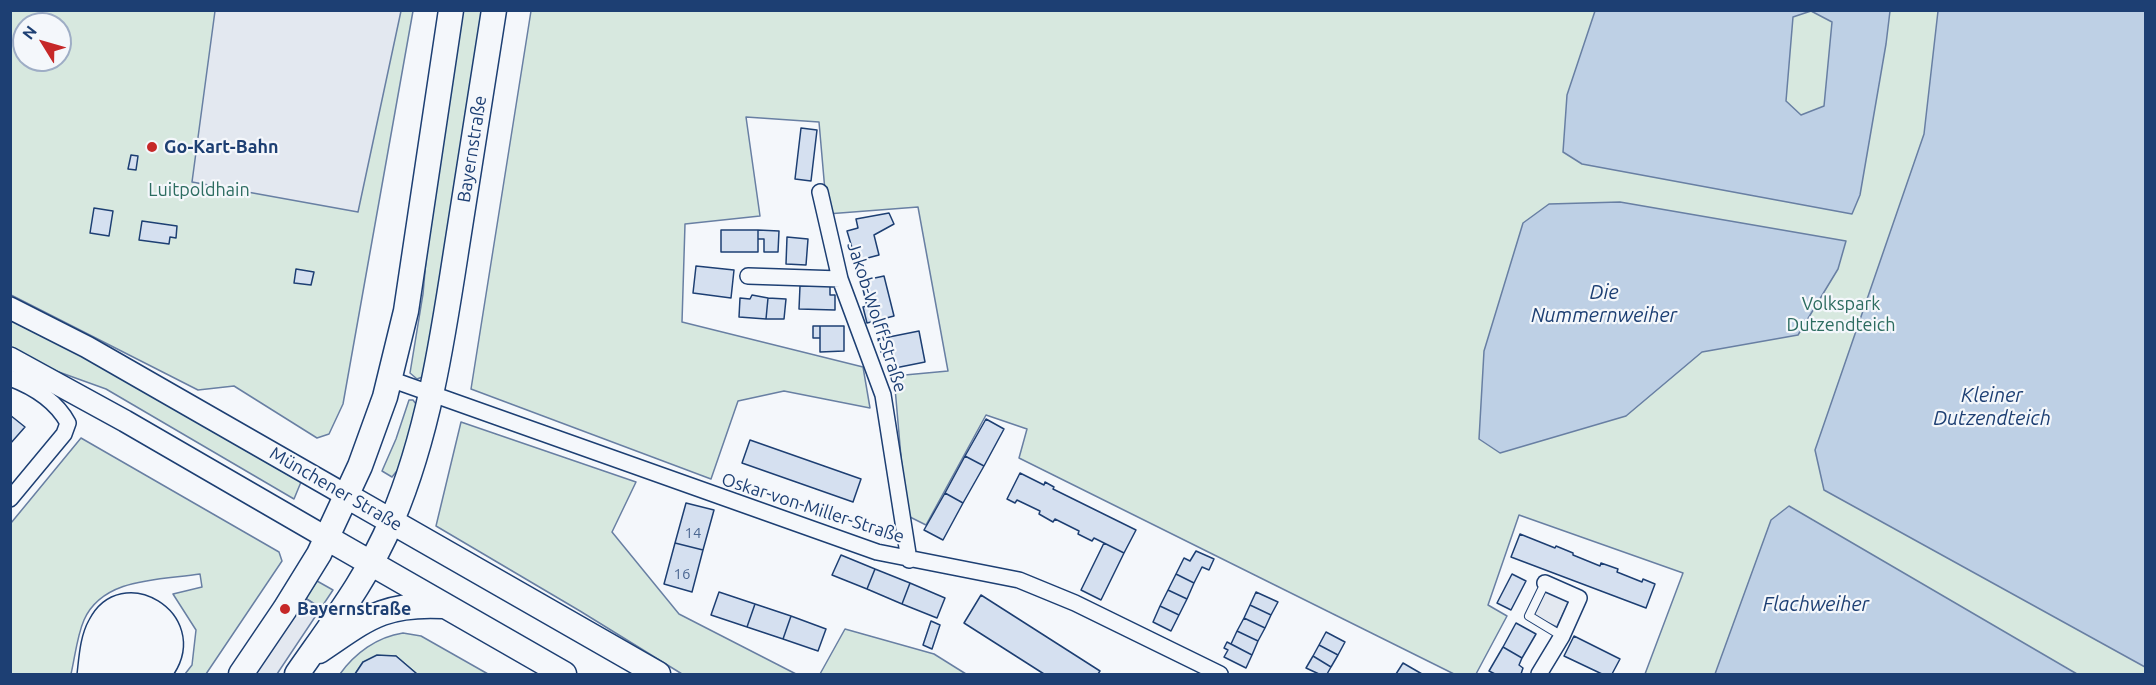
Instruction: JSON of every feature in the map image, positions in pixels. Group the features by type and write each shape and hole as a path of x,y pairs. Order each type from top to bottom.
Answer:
{"main road":[{"path":"241,675 297,591 327,538 372,437 390,380 406,311 451,10"},
{"name":"Bayernstraße","path":"302,667 372,563 392,521 419,442 432,394 447,310 494,10"},
{"name":"Münchener Straße","path":"10,308 96,352 658,675"},
{"path":"10,358 125,421 564,675"},
{"path":"302,667 360,623 386,610 413,605 445,606"}],"street":[{"name":"Jakob-Wolff-Straße","path":"820,192 840,279 883,395 909,560"},
{"path":"748,276 840,279"},
{"path":"10,378 45,396 61,410 68,423 64,434 10,499"},
{"name":"Oskar-von-Miller-Straße","path":"390,380 858,546 909,560 1019,580 1076,603 1220,675"},
{"path":"1539,675 1562,636 1579,598 1545,583"}],"lane":[{"path":"1545,583 1529,616 1562,636"}],"green space":[{"name":"Luitpoldhain","path":"11,11 413,11 343,404 329,434 317,438 234,386 198,390 11,295"},
{"path":"460,11 484,11 425,376 417,379 410,373 423,294 429,226"},
{"name":"Volkspark Dutzendteich","path":"531,11 2145,11 2145,674 1645,674 1683,573 1519,515 1488,605 1507,616 1476,674 1454,674 1019,458 1027,429 986,415 926,525 906,515 894,376 948,371 918,207 827,214 819,122 746,117 760,216 685,224 682,322 863,367 870,408 784,391 738,401 711,479 471,389"},
{"path":"10,320 82,356 301,482 294,499 106,389 56,371 11,349"},
{"path":"409,400 413,400 419,408 400,467 392,477 382,471"},
{"path":"461,422 636,482 612,532 679,614 796,674 682,674 436,526"},
{"path":"81,438 279,552 282,561 206,674 185,674 192,665 196,630 173,594 202,587 200,574 134,583 105,596 93,606 84,620 71,674 11,674 11,523"},
{"path":"317,581 333,590 321,608 305,598"},
{"path":"845,629 934,654 966,674 820,674"},
{"path":"403,633 421,636 488,674 417,674 396,656 363,662 355,674 340,674 367,647 384,638"}],"shaded area":[{"path":"215,11 401,11 358,212 192,182"},
{"path":"1546,588 1570,599 1557,627 1533,616"},
{"path":"305,598 321,608 277,674 255,674"}],"water":[{"path":"1595,11 1811,11 1890,11 1860,195 1852,214 1582,164 1563,152 1567,95","holes":["1811,11 1832,22 1824,106 1801,115 1786,101 1793,17"]},
{"name":"Kleiner Dutzendteich","path":"1938,11 2145,11 2145,667 1824,490 1815,450 1924,134"},
{"name":"Die Nummernweiher","path":"1620,202 1846,241 1838,269 1798,335 1702,352 1626,416 1500,453 1479,439 1484,351 1523,223 1549,204"},
{"name":"Flachweiher","path":"1789,506 2077,674 1715,674 1771,520"}],"building":[{"path":"801,128 817,130 811,181 795,179"},
{"path":"131,155 138,156 136,170 128,169"},
{"path":"94,208 113,211 109,236 90,233"},
{"path":"889,213 894,224 874,235 879,255 856,261 847,231 858,228 856,219"},
{"path":"142,221 177,226 176,238 170,237 169,244 139,240"},
{"path":"721,230 758,230 758,252 721,252"},
{"path":"758,230 779,231 778,252 764,252 764,239 758,239"},
{"path":"787,237 808,239 806,265 786,264"},
{"path":"696,266 734,270 731,298 693,293"},
{"path":"296,269 314,272 311,285 294,283"},
{"path":"884,276 894,316 867,323 863,307 867,306 861,281"},
{"path":"800,286 830,286 830,295 835,295 835,310 799,309"},
{"path":"752,295 768,298 766,319 739,317 740,298 750,299"},
{"path":"768,298 786,299 784,319 766,319"},
{"path":"813,326 820,326 820,338 813,338"},
{"path":"820,326 844,326 844,351 820,352"},
{"path":"919,331 925,362 895,368 889,337"},
{"path":"889,337 892,350 881,352 878,339"},
{"path":"10,415 25,427 10,444"},
{"path":"986,419 1004,429 984,466 965,456"},
{"path":"750,440 861,479 853,502 742,463"},
{"path":"965,456 984,466 963,503 945,493"},
{"path":"1020,473 1044,485 1045,482 1054,487 1053,489 1136,530 1124,553 1094,538 1092,541 1078,534 1079,531 1055,519 1053,522 1039,514 1040,511 1017,500 1015,503 1007,499"},
{"path":"945,493 963,503 943,540 924,530"},
{"path":"686,503 714,510 703,550 675,543"},
{"path":"1520,534 1555,548 1556,546 1600,566 1601,563 1618,569 1617,572 1642,582 1643,579 1655,584 1646,608 1511,557"},
{"path":"675,543 703,550 692,592 664,584"},
{"path":"1104,543 1124,553 1101,600 1081,590"},
{"path":"1196,551 1214,559 1209,570 1202,567 1194,583 1176,574 1184,558 1190,561"},
{"path":"841,555 875,569 867,589 832,575"},
{"path":"875,569 910,583 902,604 867,589"},
{"path":"1176,574 1194,583 1187,599 1168,590"},
{"path":"1512,574 1526,581 1511,610 1497,603"},
{"path":"910,583 945,598 937,618 902,604"},
{"path":"1168,590 1187,599 1179,615 1160,606"},
{"path":"719,592 755,604 747,627 711,615"},
{"path":"1256,592 1278,602 1271,615 1250,605"},
{"path":"981,595 1100,671 1098,674 1044,674 964,623"},
{"path":"755,604 791,616 783,639 747,627"},
{"path":"1250,605 1271,615 1265,628 1244,618"},
{"path":"1160,606 1179,615 1171,631 1153,622"},
{"path":"791,616 826,629 818,651 783,639"},
{"path":"1244,618 1265,628 1258,641 1237,631"},
{"path":"931,621 940,625 932,649 923,645"},
{"path":"1516,623 1536,634 1522,658 1503,647"},
{"path":"1237,631 1258,641 1252,655 1231,644"},
{"path":"1326,632 1345,642 1338,655 1319,645"},
{"path":"1574,636 1620,659 1612,674 1602,674 1564,656"},
{"path":"1227,642 1252,655 1246,668 1224,657 1228,650 1224,648"},
{"path":"1319,645 1338,655 1331,667 1313,656"},
{"path":"1503,647 1522,658 1519,665 1523,668 1521,674 1495,674 1489,671"},
{"path":"377,655 396,656 417,674 355,674 363,662"},
{"path":"1313,656 1331,667 1327,674 1319,674 1306,668"},
{"path":"1403,663 1422,674 1396,674"}],"tram line":[{"path":"77,674 82,640 89,620 103,602 121,594 140,594 158,601 173,614 182,631 183,652 174,674"}],"place":[{"name":"Go-Kart-Bahn","path":"152,147"},
{"name":"Bayernstraße","path":"285,609"}]}
